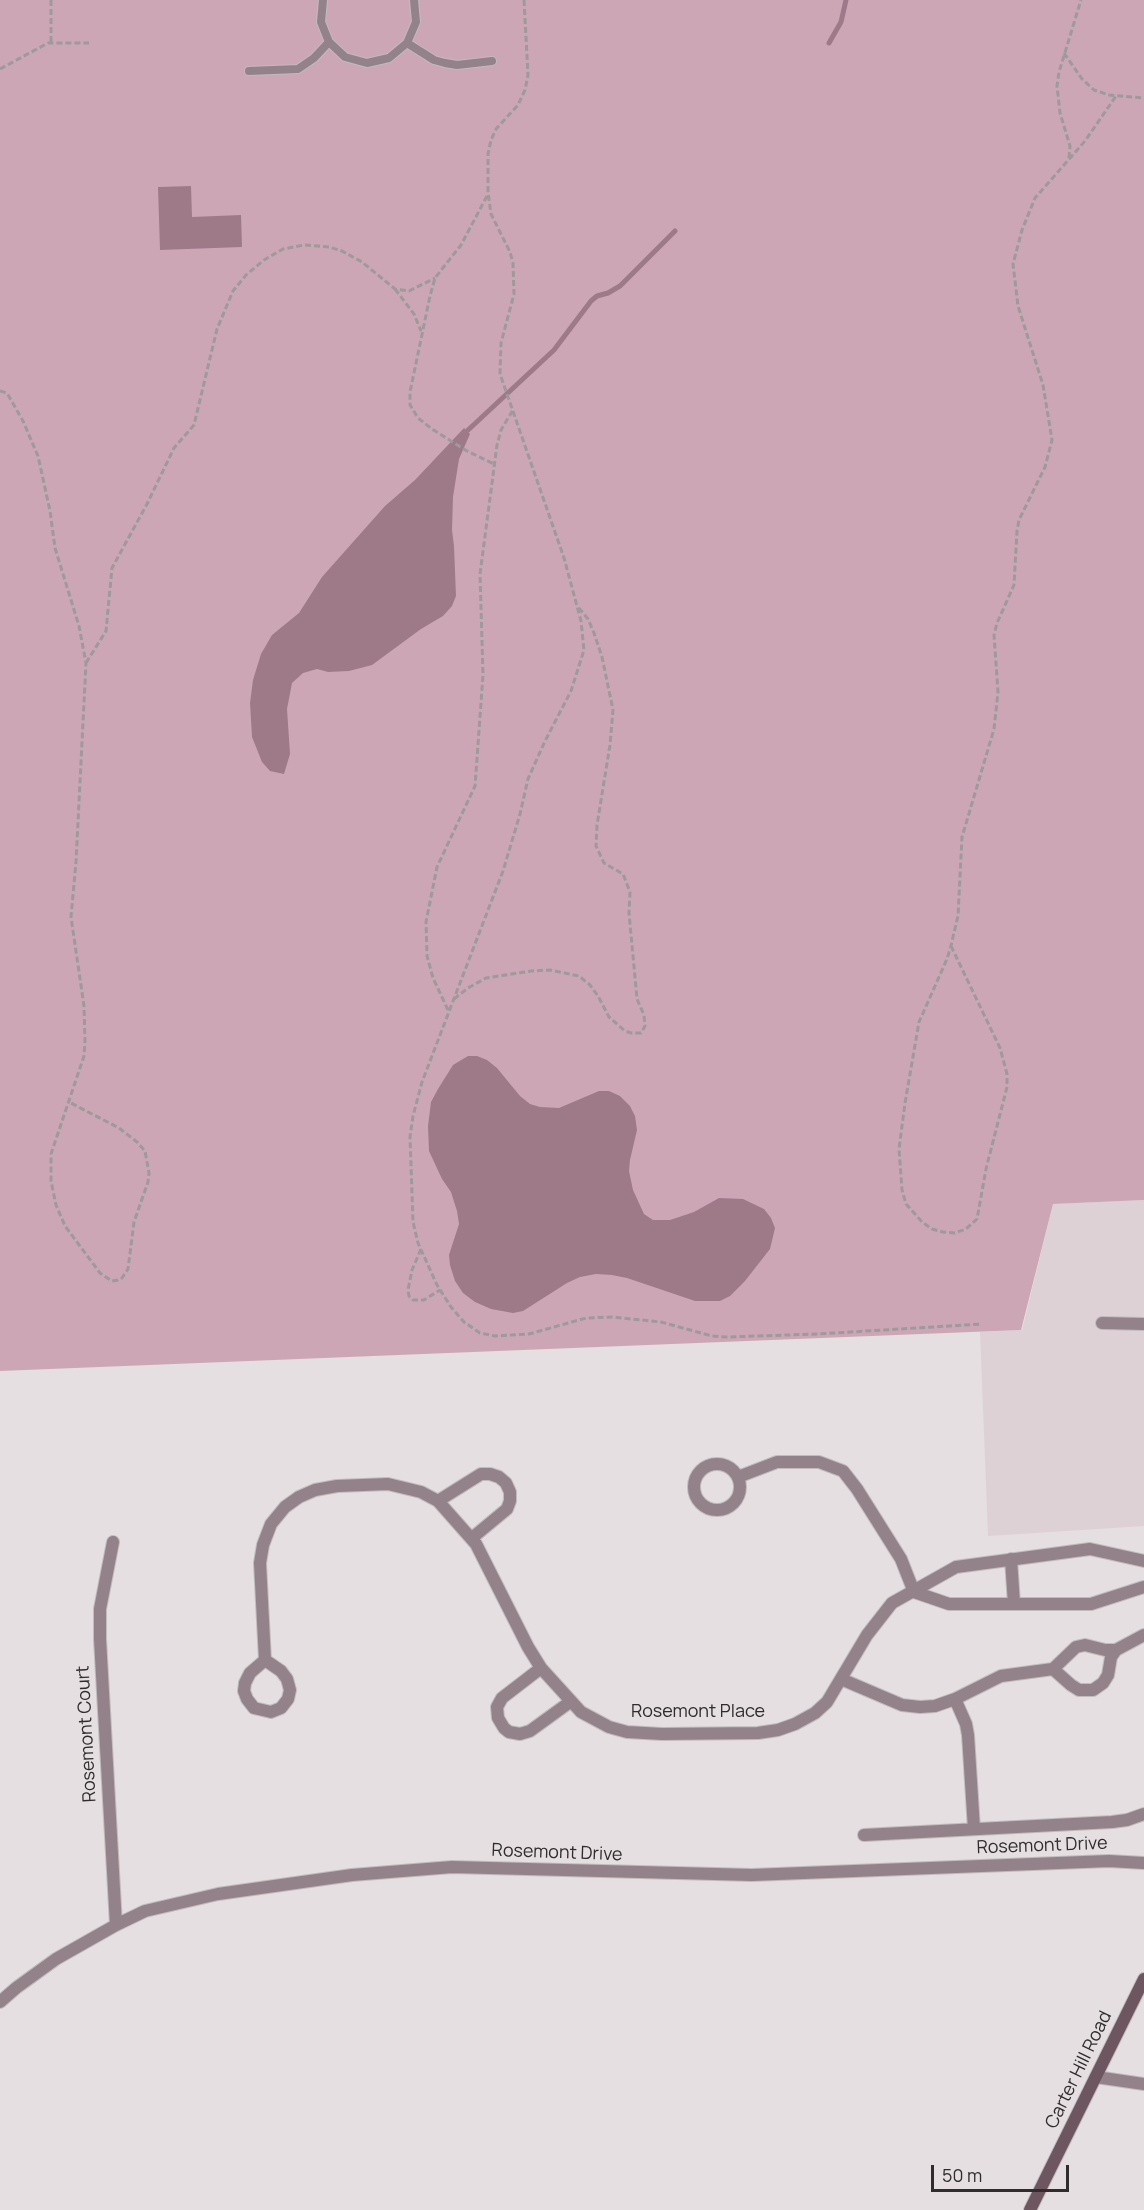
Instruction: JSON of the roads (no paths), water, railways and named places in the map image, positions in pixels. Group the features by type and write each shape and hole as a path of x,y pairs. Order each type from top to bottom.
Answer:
{"main road":[{"name":"Carter Hill Road","path":"1030,2210 1144,1979"}],"street":[{"path":"1102,1323 1144,1324"},
{"path":"738,1477 777,1462 819,1462 843,1471 901,1559 914,1592 949,1604 1091,1604 1144,1587"},
{"path":"438,1501 481,1474 499,1477 506,1483 510,1492 507,1509 472,1538"},
{"name":"Rosemont Place","path":"265,1660 260,1563 262,1545 271,1524 285,1507 298,1497 315,1490 337,1486 388,1484 421,1492 438,1501 472,1538 541,1668 581,1712 596,1721 627,1732 758,1733 778,1730 795,1724 815,1713 827,1702 867,1635 892,1603 956,1567 1090,1549 1144,1561"},
{"name":"Rosemont Court","path":"113,1542 101,1602 100,1639 116,1924"},
{"path":"1011,1559 1014,1604"},
{"path":"1053,1669 1079,1690 1092,1690 1103,1683 1108,1675 1111,1657 1116,1650 1144,1635"},
{"path":"842,1679 902,1705 935,1706 955,1699 1001,1676 1053,1669 1076,1647 1085,1645 1116,1650"},
{"path":"541,1668 502,1698 497,1707 498,1718 504,1728 509,1732 520,1734 530,1731 570,1702"},
{"path":"955,1699 966,1724 974,1829"},
{"path":"864,1835 1112,1822 1144,1814"},
{"name":"Rosemont Drive","path":"0,2002 56,1959 116,1924 145,1911 218,1894 352,1875 452,1867 752,1875 1109,1861 1144,1863"},
{"path":"1096,2077 1144,2084"}],"lane":[{"path":"323,0 321,22 329,42 345,57 367,63 389,58 407,44 416,22 414,0"},
{"path":"249,71 298,69 314,58 329,42"},
{"path":"407,44 434,60 445,63 457,65 492,61"}],"waterway":[{"path":"829,43 841,22 846,0"},
{"path":"467,431 554,350 591,301 620,286 675,231"}]}
